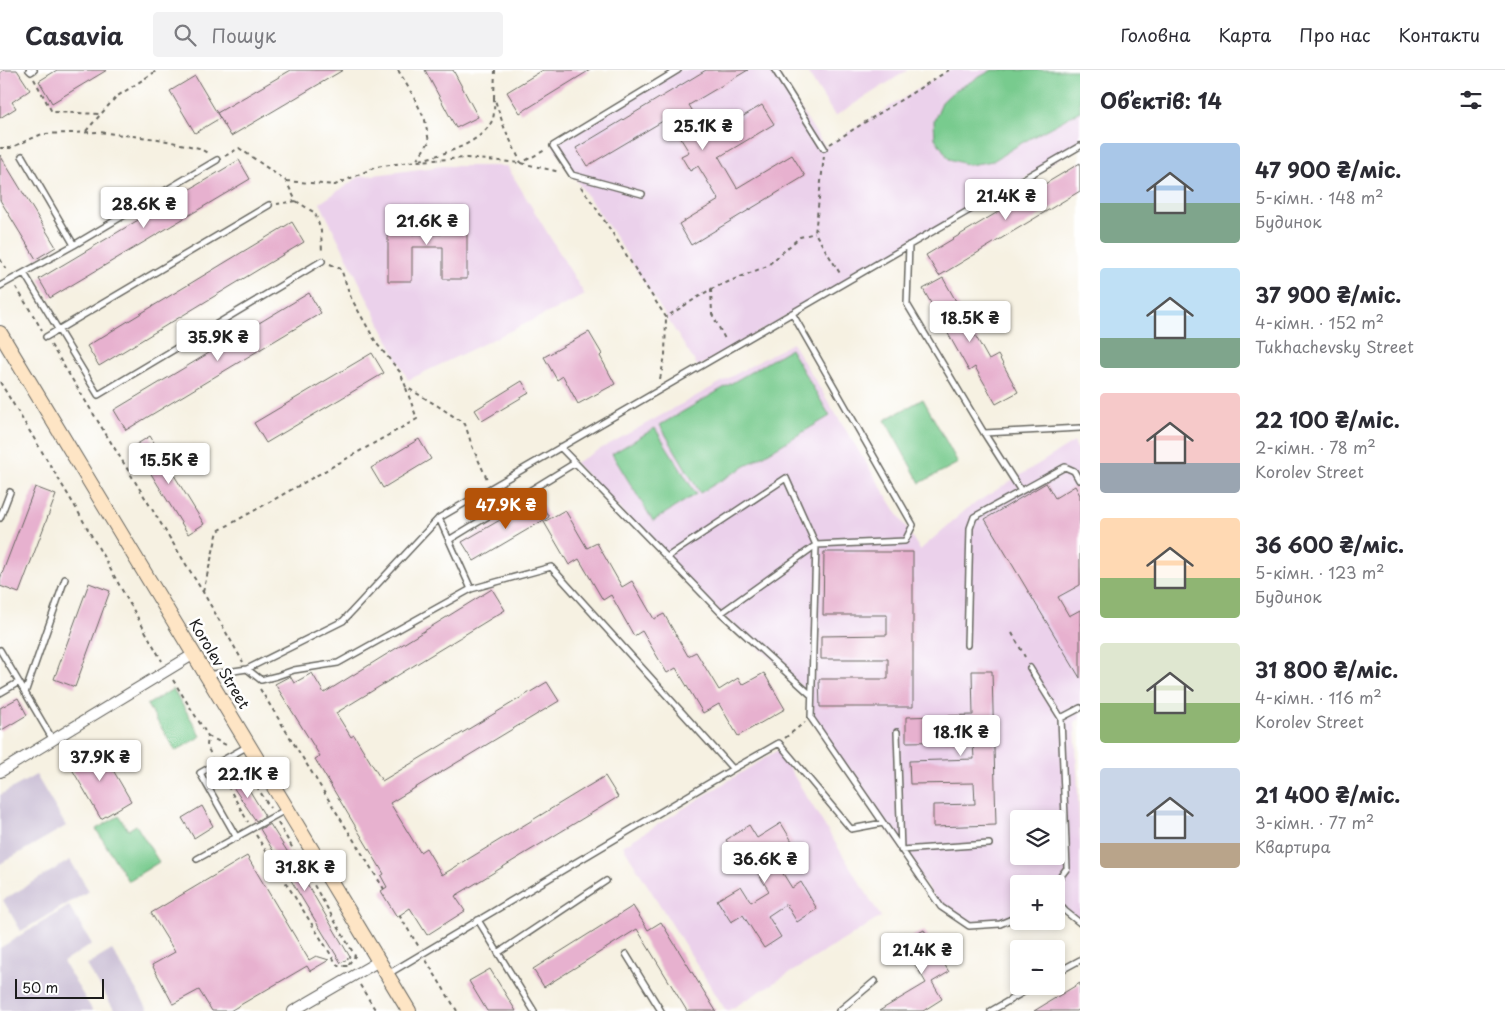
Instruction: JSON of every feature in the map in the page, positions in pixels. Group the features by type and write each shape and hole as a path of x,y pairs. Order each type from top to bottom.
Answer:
{"street":[{"name":"Korolev Street","path":"0,333 410,1011"},
{"path":"0,772 194,654"},
{"path":"293,1011 351,970 379,961"}],"lane":[{"path":"642,194 572,174 553,146 678,70"},
{"path":"775,70 824,148"},
{"path":"207,676 247,669 343,622 439,518 1080,146"},
{"path":"22,156 74,245"},
{"path":"0,286 74,245 217,160"},
{"path":"46,337 269,205"},
{"path":"909,245 907,304 1021,491"},
{"path":"24,273 60,329 98,395 322,261"},
{"path":"721,613 816,545 905,541 913,524 792,313"},
{"path":"984,433 1080,428"},
{"path":"560,447 721,613 811,695"},
{"path":"449,540 575,463"},
{"path":"967,645 970,528 974,517 1065,467 1074,471 1079,480"},
{"path":"667,557 786,478 816,545 811,718 941,907 969,926 1000,924 1010,920"},
{"path":"0,518 10,492"},
{"path":"439,518 471,589"},
{"path":"247,669 261,680 294,670 338,663 471,589 551,568 733,769"},
{"path":"25,692 65,579"},
{"path":"0,650 53,740"},
{"path":"1030,668 1061,718 1067,868 1061,875"},
{"path":"0,693 19,682"},
{"path":"1061,718 1080,708"},
{"path":"897,732 901,850"},
{"path":"387,974 779,743 851,829 883,823"},
{"path":"236,838 200,773 249,746"},
{"path":"197,859 288,809"},
{"path":"901,850 989,844"},
{"path":"498,952 606,881"},
{"path":"1065,911 1080,922"},
{"path":"478,920 534,1011"},
{"path":"626,954 661,1011"},
{"path":"1065,969 1080,960"},
{"path":"839,1011 875,981"},
{"path":"991,1011 1019,995"}],"path":[{"path":"85,132 116,97 158,70"},
{"path":"398,70 425,120 428,142 416,161"},
{"path":"416,161 450,152 479,136 492,120 495,70"},
{"path":"845,282 815,233 824,148 949,70"},
{"path":"31,71 52,112 101,114"},
{"path":"494,97 504,127 521,163"},
{"path":"0,148 10,148 42,134 85,132 166,140 200,148 217,160 239,148 286,181 296,201 315,212 321,230 322,261 342,269 351,298 377,344 400,372 418,420 218,531 203,592"},
{"path":"521,163 553,146"},
{"path":"286,181 335,185 376,167 416,161 466,158 521,163 572,174 608,226 666,317 665,356 660,379 654,392"},
{"path":"269,205 296,201"},
{"path":"666,317 711,290 767,266 800,238 815,233"},
{"path":"0,259 203,592 247,669 384,889"},
{"path":"711,290 712,314 725,339 737,344"},
{"path":"0,382 76,508 167,670 208,736 226,744 236,753 355,956 351,970"},
{"path":"406,387 465,424 482,472 492,487"},
{"path":"1012,633 1025,657"},
{"path":"779,743 811,718"},
{"path":"208,736 207,746 215,765 252,828 338,966 351,970 376,1011"},
{"path":"399,915 458,1011"}],"shaded area":[{"path":"678,70 775,70 825,147 949,70 1080,70 1080,146 698,367 613,233 553,146"},
{"path":"806,70 908,70 835,116"},
{"path":"443,166 507,166 585,295 408,380 320,203 359,177"},
{"path":"792,343 920,550 969,507 1074,442 1080,454 1080,719 1075,721 1080,844 1080,921 1065,911 1065,875 1010,875 1010,920 1000,924 969,926 941,907 811,718 811,695 721,613 575,463"},
{"path":"778,750 881,917 726,1011 623,846"},
{"path":"36,775 66,826 0,864 0,795"},
{"path":"70,860 89,891 21,931 3,900"},
{"path":"69,906 92,944 63,962 93,1011 0,1011 0,948"},
{"path":"112,950 149,1011 115,1011 87,965"}],"green space":[{"path":"992,70 1080,70 1080,111 993,161 969,165 949,159 935,138 934,121 942,102 954,91"},
{"path":"790,349 830,416 700,493 660,425"},
{"path":"923,399 958,463 920,483 885,420"},
{"path":"655,428 696,494 653,521 612,454"},
{"path":"173,689 201,736 176,751 147,705"},
{"path":"119,816 128,830 136,825 159,862 128,881 96,829"}],"building":[{"path":"4,70 17,70 30,90 12,102 16,108 0,118 0,73"},
{"path":"57,70 107,70 52,103 39,81"},
{"path":"291,70 343,70 231,136 217,113"},
{"path":"425,70 453,70 478,117 456,128"},
{"path":"543,70 590,70 520,113 507,92"},
{"path":"706,70 748,70 689,105 708,137 762,105 774,124 719,157 737,188 792,155 805,176 691,245 679,224 719,200 698,166 690,171 681,156 689,152 668,118 587,166 576,148"},
{"path":"195,76 220,118 195,133 170,91"},
{"path":"0,155 56,247 36,259 0,200"},
{"path":"239,160 250,179 50,298 39,279"},
{"path":"1080,163 1080,191 939,276 926,255"},
{"path":"388,214 413,214 412,234 442,234 442,215 467,215 467,279 443,279 443,247 412,247 412,281 388,281"},
{"path":"292,222 304,242 99,366 87,346"},
{"path":"943,278 989,360 998,355 1018,392 996,404 975,367 969,371 923,289"},
{"path":"309,293 321,313 126,430 114,410"},
{"path":"589,332 602,354 600,356 615,384 578,404 563,376 557,380 544,357"},
{"path":"372,353 384,373 266,443 254,423"},
{"path":"522,381 529,393 482,421 475,410"},
{"path":"150,436 204,524 188,534 134,446"},
{"path":"419,439 431,459 383,488 371,468"},
{"path":"1046,483 1055,498 1075,486 1080,495 1080,585 1058,597 1069,616 1080,610 1080,678 985,519"},
{"path":"35,487 56,495 19,593 0,586 0,579"},
{"path":"538,498 549,517 474,561 462,542"},
{"path":"565,510 587,548 597,543 622,587 632,581 654,619 664,614 688,656 696,652 719,690 738,678 742,685 764,673 785,709 738,736 719,704 703,713 676,668 667,673 642,631 634,636 611,595 603,600 579,559 569,565 544,522"},
{"path":"824,552 913,552 913,707 820,707 819,679 888,679 888,659 821,659 821,636 887,635 887,615 823,615"},
{"path":"89,583 110,591 75,687 54,679"},
{"path":"492,589 505,610 336,713 351,737 354,735 382,781 547,682 559,701 390,803 420,852 426,848 442,875 605,776 618,797 455,896 465,911 427,935 410,908 397,917 381,891 387,887 381,876 384,874 315,759 320,756 275,684 290,676 294,683 312,673 324,693"},
{"path":"972,671 992,671 996,825 933,827 933,805 975,804 974,783 910,784 909,761 974,759 973,741 906,742 906,717 973,715"},
{"path":"18,698 27,715 0,731 0,708"},
{"path":"99,746 131,801 101,819 69,764"},
{"path":"242,778 265,816 256,821 231,784"},
{"path":"202,806 213,826 194,838 182,818"},
{"path":"781,823 793,843 772,856 792,888 801,882 817,909 797,922 786,904 768,916 781,937 764,948 743,915 731,922 717,900 741,886 751,902 769,891 749,859 741,863 726,840 749,825 757,838"},
{"path":"270,824 350,957 341,963 260,829"},
{"path":"247,856 309,960 316,956 329,960 310,971 307,966 230,1011 212,1011 199,990 173,1004 152,965 175,952 151,913"},
{"path":"633,906 648,930 661,922 716,1011 687,1011 637,929 544,987 533,969"},
{"path":"924,930 949,972 932,982 942,999 923,1011 879,1011 926,983 902,942"},
{"path":"490,969 516,1011 487,1011 469,981"},
{"path":"1080,983 1080,1009 1076,1011 1034,1011 1060,995 1065,995 1065,992"}]}
